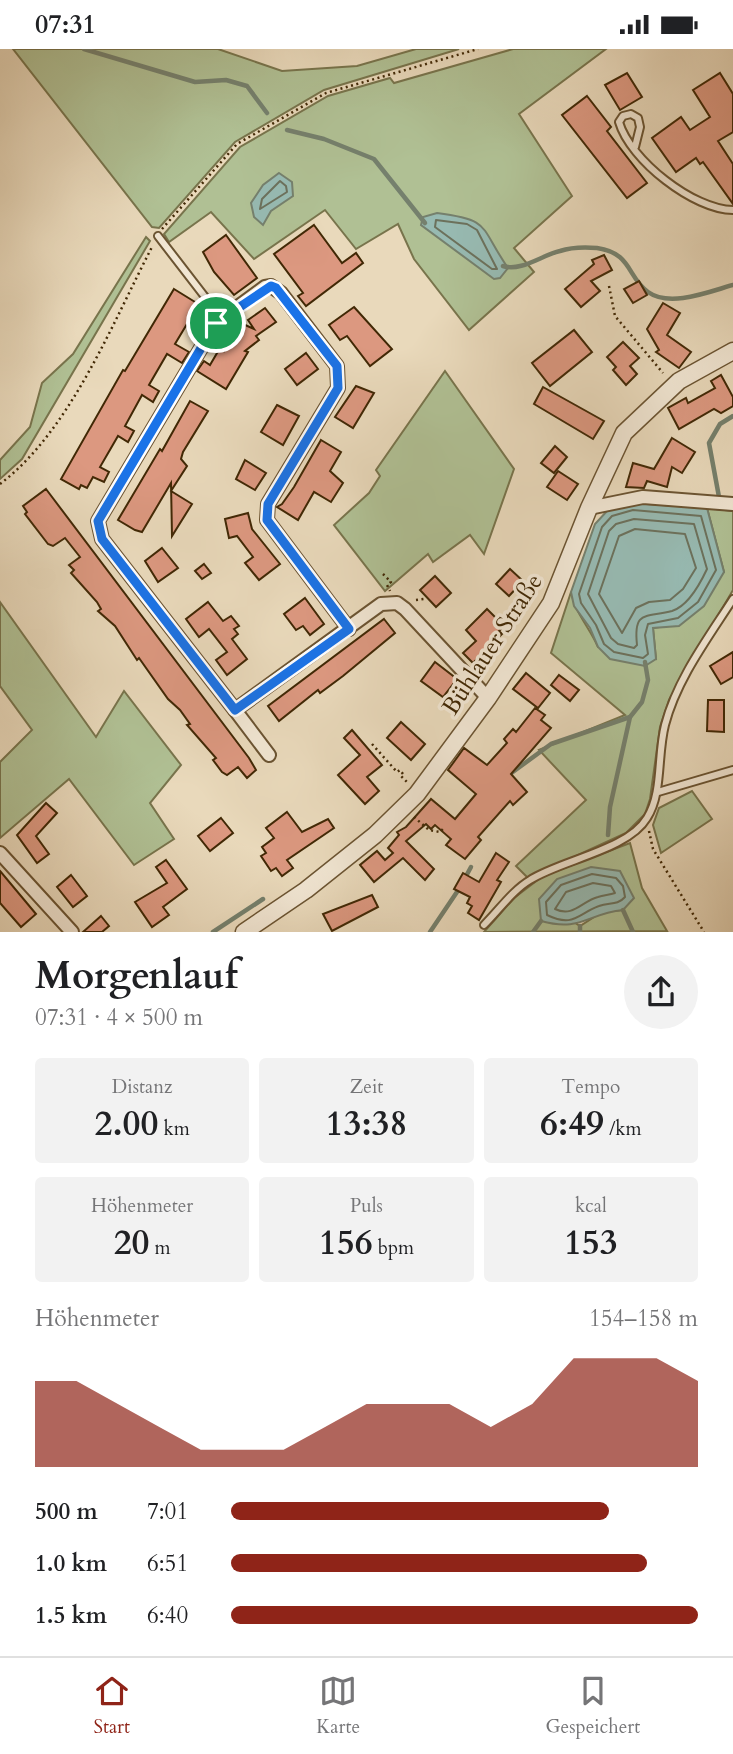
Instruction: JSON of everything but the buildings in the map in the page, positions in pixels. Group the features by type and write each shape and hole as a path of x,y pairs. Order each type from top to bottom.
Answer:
{"street":[{"path":"268,755 102,539 98,521 216,323 271,286 276,288 337,366 338,388 268,504 265,514 269,525 349,629"},
{"name":"Bühlauer Straße","path":"244,932 306,890 417,794 488,698 551,603 589,508 624,433 674,386 733,351"},
{"path":"589,508 643,497 733,504"},
{"path":"235,710 382,604 403,600 488,698"},
{"path":"0,853 72,932"}],"lane":[{"path":"635,147 640,127 638,118 631,114 623,116 619,122 635,147 655,174 707,206 733,210"},
{"path":"158,236 222,319"},
{"path":"484,925 529,880 628,837 647,820 658,792 658,759 666,722 688,671 733,599"},
{"path":"658,792 733,770"}],"path":[{"path":"0,484 22,467 77,390 158,236 237,144 326,93 478,49"},
{"path":"609,286 615,316 674,386"},
{"path":"383,574 391,582 387,585 403,600 424,599"},
{"path":"372,744 397,772 400,770 403,773 401,776 417,794"},
{"path":"404,807 429,830 440,832 445,827"},
{"path":"647,820 653,849 704,932"}],"green space":[{"path":"13,49 218,49 282,71 357,66 416,49 459,49 324,90 235,142 159,228 152,227"},
{"path":"513,49 606,49 519,114 572,196 514,248 534,272 469,330 414,259 398,224 356,249 325,210 254,259 211,212 169,242 164,234 240,147 328,96 390,78 394,83"},
{"path":"146,237 150,241 22,459 0,479 0,460 30,427 42,383 73,354"},
{"path":"445,371 514,469 484,554 470,535 433,562 428,554 385,591 334,525 369,493 380,476 376,470"},
{"path":"707,508 733,511 733,590 669,700 660,727 650,799 645,814 626,833 528,878 516,866 586,800 539,750 625,715 551,653 571,592 576,607 598,647 656,659 653,628 659,627 724,572"},
{"path":"0,602 96,737 124,691 181,765 150,803 174,839 134,865 69,779 0,838 0,762 32,730 0,686"},
{"path":"692,791 712,819 661,853 653,825 659,808"},
{"path":"630,843 642,888 667,931 484,932 514,898 543,876","holes":["539,899 623,910 602,912 580,926"]}],"water":[{"path":"279,173 292,182 293,196 271,211 263,225 254,217 251,203 263,185"},
{"path":"437,213 467,219 482,227 508,268 500,278 494,279 421,225 423,217"},
{"path":"632,503 707,508 724,572 704,606 679,626 653,628 656,659 645,666 610,659 598,647 590,628 574,606 571,592 595,524 608,510"},
{"path":"591,867 620,871 634,898 623,910 575,923 554,924 541,921 539,899 557,879"}],"waterway":[{"path":"84,49 195,82 226,80 247,86 267,113"},
{"path":"287,130 324,139 374,159 425,223"},
{"path":"503,266 517,267 569,249 597,248 617,255 641,286 657,297 690,297 733,285"},
{"path":"719,497 709,443 720,424 733,416"},
{"path":"510,774 551,744 630,717 642,702 648,680 645,662"},
{"path":"608,835 610,807 630,717"},
{"path":"465,878 471,867"},
{"path":"430,932 461,886"},
{"path":"213,932 263,899"},
{"path":"623,910 633,932"},
{"path":"533,932 541,921"},
{"path":"580,926 580,932"}],"route":[{"path":"265,287 276,288 337,366 340,379 338,388 268,504 265,514 269,525 349,629 235,710 102,539 98,521 216,323 265,287"}]}
